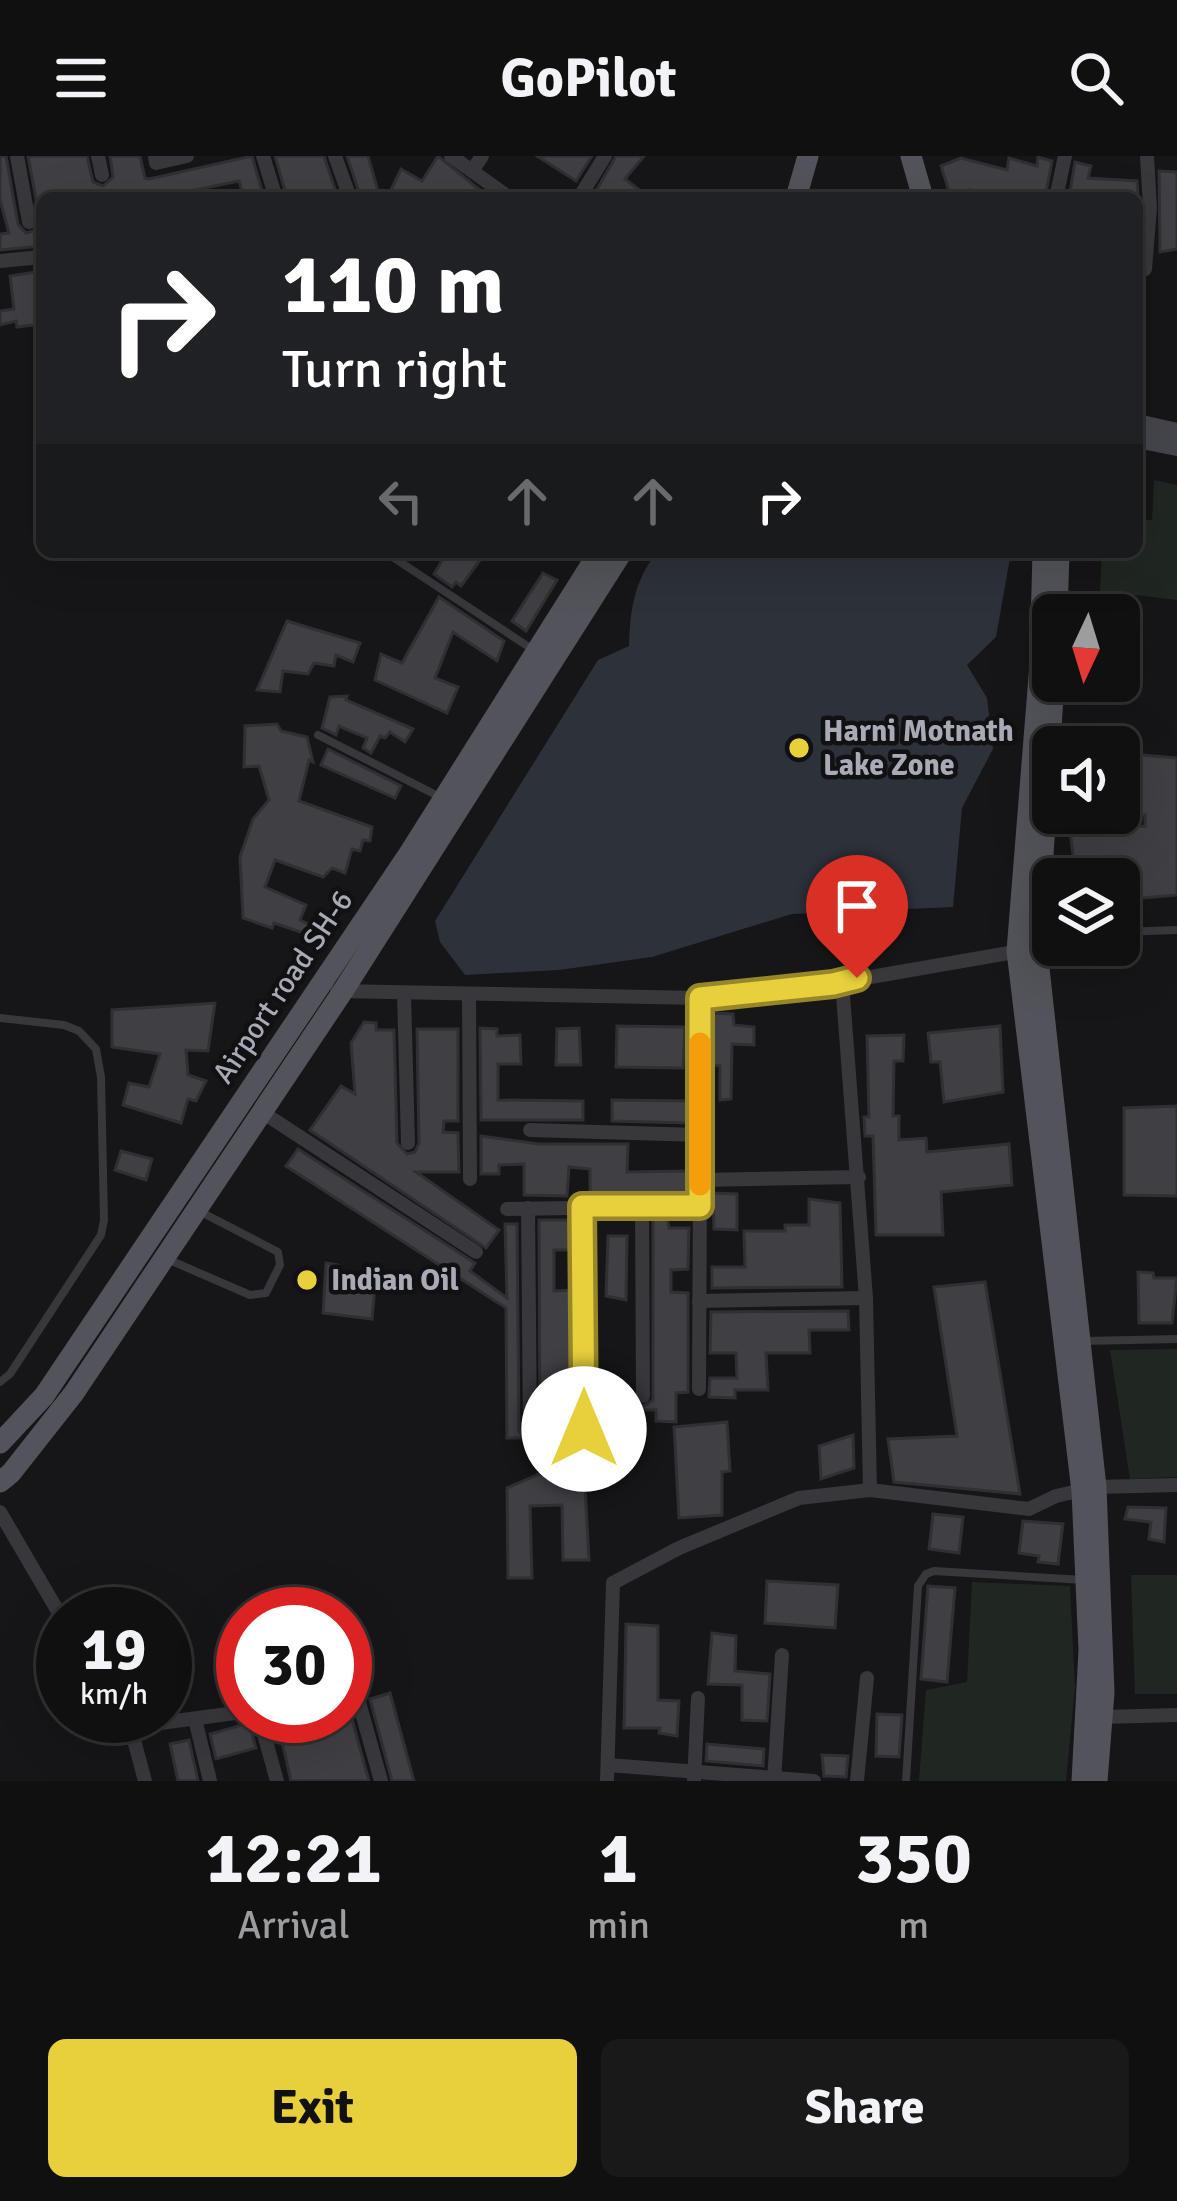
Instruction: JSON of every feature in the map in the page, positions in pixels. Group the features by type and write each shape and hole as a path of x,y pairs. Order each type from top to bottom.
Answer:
{"main road":[{"path":"798,192 808,156"},
{"path":"813,192 822,156"},
{"path":"897,156 906,192"},
{"path":"910,156 921,192"},
{"path":"1143,424 1177,432"},
{"path":"1143,440 1177,447"},
{"name":"Airport road SH-6","path":"0,1443 44,1396 317,991 548,646 596,558"},
{"path":"0,1482 74,1393 343,992 548,646 617,558"},
{"path":"1035,858 1043,558"},
{"path":"1058,594 1059,558"},
{"path":"1040,858 1052,702"},
{"path":"1036,966 1080,1341 1089,1489 1089,1692 1082,1781"},
{"path":"1036,966 1104,1652 1097,1781"}],"street":[{"path":"17,156 29,222"},
{"path":"98,156 102,175"},
{"path":"155,156 156,163 188,156"},
{"path":"263,156 274,192"},
{"path":"335,156 348,192"},
{"path":"452,156 490,192"},
{"path":"472,171 482,156"},
{"path":"583,192 605,156"},
{"path":"1057,192 1065,156"},
{"path":"1143,269 1150,208 1147,156"},
{"path":"0,261 36,257"},
{"path":"317,991 700,998 842,982 1032,941"},
{"path":"842,982 866,1298 870,1490"},
{"path":"404,993 408,1144"},
{"path":"469,994 470,1179"},
{"path":"699,1389 700,998"},
{"path":"262,1112 476,1252"},
{"path":"530,1130 700,1135"},
{"path":"700,1180 859,1178"},
{"path":"582,1206 584,1429"},
{"path":"507,1209 700,1206"},
{"path":"528,1208 530,1430"},
{"path":"642,1208 643,1396"},
{"path":"699,1301 866,1298"},
{"path":"814,1781 608,1773 613,1583 679,1548 799,1498 870,1490 1029,1508 1089,1489 1177,1486"},
{"path":"0,1513 44,1587"},
{"path":"774,1779 782,1655"},
{"path":"857,1781 867,1678"},
{"path":"694,1776 698,1698"},
{"path":"1102,1717 1177,1714"},
{"path":"192,1719 216,1716"},
{"path":"195,1719 210,1781"},
{"path":"131,1743 145,1781"},
{"path":"266,1743 277,1781"},
{"path":"370,1743 381,1781"}],"lane":[{"path":"394,558 548,646"},
{"path":"318,735 444,799"},
{"path":"1140,931 1177,930"},
{"path":"0,1018 64,1025 79,1031 96,1049 104,1220 94,1248 0,1382"},
{"path":"163,1258 250,1295 266,1293 280,1264 278,1252 196,1210"},
{"path":"1080,1341 1177,1339"},
{"path":"906,1781 918,1586 926,1574 1086,1580"}],"shaded area":[{"path":"1154,480 1177,485 1177,600 1100,591 1102,558 1143,558 1143,520 1152,520"},
{"path":"653,558 1010,558 996,637 967,665 987,698 993,749 962,808 953,907 792,914 652,957 559,970 465,975 440,942 435,921 598,660 629,646 635,596"},
{"path":"1177,1349 1177,1477 1130,1479 1110,1350"},
{"path":"1131,1575 1177,1575 1177,1694 1135,1694"},
{"path":"972,1582 1070,1586 1075,1688 1066,1781 919,1781 926,1690 967,1682"}],"building":[{"path":"0,156 6,156 18,224 26,233 36,230 36,247 0,250 0,234 9,233 0,200"},
{"path":"28,156 87,156 93,182 103,186 113,177 110,156 140,156 149,179 252,156 262,192 242,192 239,181 185,192 36,192 36,199"},
{"path":"275,156 324,156 336,192 285,192"},
{"path":"347,156 368,156 378,192 359,192"},
{"path":"438,156 480,190 390,192 401,169 422,181"},
{"path":"537,156 592,156 576,181"},
{"path":"616,156 644,156 625,179 642,192 595,192"},
{"path":"1038,157 1052,161 1046,192 949,192 941,166 961,158 1007,170 1009,158 1037,166"},
{"path":"1075,162 1091,166 1088,178 1137,181 1138,192 1070,192"},
{"path":"1159,171 1177,172 1177,249 1160,252"},
{"path":"36,272 36,325 17,327 16,321 0,325 0,311 14,309 10,276"},
{"path":"443,558 482,558 461,586 456,582 452,587 434,574"},
{"path":"543,573 557,580 526,631 512,621"},
{"path":"439,597 504,641 497,661 453,632 435,678 458,687 447,713 375,680 381,654 402,663"},
{"path":"287,621 360,643 353,662 336,655 334,666 314,663 308,674 283,671 280,692 257,690"},
{"path":"347,696 346,700 413,729 405,742 390,732 385,738 380,736 371,753 363,748 367,738 339,726 336,735 322,728 330,697"},
{"path":"277,724 281,731 307,737 313,762 309,760 299,801 372,827 370,841 363,840 360,851 352,849 345,873 332,868 323,877 275,860 265,887 306,905 300,920 327,933 324,940 243,918 240,857 253,819 269,800 259,766 244,767 245,726"},
{"path":"328,749 401,786 395,798 321,765"},
{"path":"1140,755 1177,758 1177,895 1140,898 1140,858 1073,858 1070,834 1140,834 1145,815 1140,815"},
{"path":"215,1003 208,1051 186,1050 188,1075 206,1081 196,1101 188,1099 181,1123 123,1105 129,1083 149,1087 160,1054 112,1047 112,1010"},
{"path":"712,1013 733,1014 734,1025 754,1027 754,1045 732,1044 731,1099 720,1100 720,1066 713,1065"},
{"path":"364,1022 376,1023 376,1030 394,1030 397,1143 407,1154 415,1152 419,1143 417,1029 458,1029 458,1121 444,1121 443,1132 458,1133 459,1172 416,1172 499,1230 486,1248 310,1130 341,1086 355,1094 351,1043"},
{"path":"617,1026 685,1027 683,1068 616,1067"},
{"path":"1000,1026 1003,1092 944,1102 940,1062 931,1062 928,1033"},
{"path":"480,1028 497,1029 497,1036 520,1035 521,1064 498,1064 498,1100 583,1101 583,1120 481,1120"},
{"path":"579,1028 581,1065 556,1065 557,1029"},
{"path":"904,1035 903,1061 894,1061 893,1116 899,1116 899,1140 926,1138 927,1152 1009,1144 1012,1185 941,1192 943,1235 876,1235 873,1136 865,1136 864,1117 869,1117 867,1036"},
{"path":"612,1100 689,1101 689,1123 612,1121"},
{"path":"1177,1106 1177,1196 1124,1195 1124,1108"},
{"path":"481,1136 539,1144 628,1144 627,1172 687,1171 689,1195 590,1194 590,1169 569,1167 567,1196 524,1195 524,1164 499,1165 499,1174 481,1174"},
{"path":"298,1149 475,1263 470,1271 507,1298 505,1224 517,1224 519,1430 523,1438 507,1438 506,1308 286,1166"},
{"path":"121,1151 152,1159 146,1180 115,1170"},
{"path":"713,1193 737,1194 737,1230 714,1229"},
{"path":"809,1199 840,1203 842,1287 712,1288 712,1267 745,1267 744,1231 785,1231 785,1225 809,1225"},
{"path":"653,1218 667,1218 669,1228 689,1228 688,1269 671,1270 671,1292 688,1293 688,1392 676,1393 676,1422 656,1421 656,1410 597,1409 599,1390 632,1391 634,1403 642,1407 653,1400"},
{"path":"539,1220 571,1220 571,1250 554,1250 554,1291 572,1290 574,1433 540,1434"},
{"path":"608,1236 627,1236 626,1300 606,1296"},
{"path":"326,1263 338,1265 340,1275 361,1276 361,1285 375,1287 372,1319 323,1313"},
{"path":"1138,1272 1177,1278 1172,1323 1139,1323"},
{"path":"985,1282 1020,1494 894,1482 888,1439 957,1436 934,1287"},
{"path":"848,1311 849,1330 809,1330 810,1353 766,1353 768,1390 735,1390 735,1398 709,1397 710,1378 737,1378 736,1353 710,1353 711,1312"},
{"path":"727,1422 730,1471 722,1472 722,1515 679,1518 674,1427"},
{"path":"853,1435 854,1468 821,1479 819,1446"},
{"path":"576,1458 576,1487 585,1487 589,1560 563,1560 562,1505 530,1506 532,1578 508,1578 507,1488"},
{"path":"1128,1507 1166,1508 1164,1542 1149,1539 1151,1522 1125,1519"},
{"path":"933,1514 963,1517 959,1553 929,1549"},
{"path":"1023,1521 1063,1524 1058,1564 1019,1553"},
{"path":"767,1581 838,1585 835,1628 765,1623"},
{"path":"928,1586 955,1588 947,1682 921,1679"},
{"path":"626,1624 658,1626 658,1700 679,1701 677,1736 659,1733 660,1728 624,1728"},
{"path":"712,1633 736,1636 735,1671 770,1674 767,1721 742,1720 742,1685 708,1684"},
{"path":"390,1693 414,1781 392,1781 372,1698"},
{"path":"877,1714 902,1715 899,1757 876,1756"},
{"path":"216,1732 216,1743 255,1743 256,1748 216,1759 210,1734"},
{"path":"190,1743 198,1781 178,1781 170,1744"},
{"path":"282,1743 359,1743 369,1781 291,1781"},
{"path":"707,1744 764,1749 763,1766 706,1761"},
{"path":"822,1755 848,1756 846,1777 824,1776"}],"slow traffic":[{"path":"700,1043 700,1185"}],"place":[{"name":"Harni Motnath Lake Zone","path":"799,748"},
{"name":"Indian Oil","path":"307,1280"}],"route":[{"path":"584,1429 582,1206 700,1206 700,998 857,978"}]}
